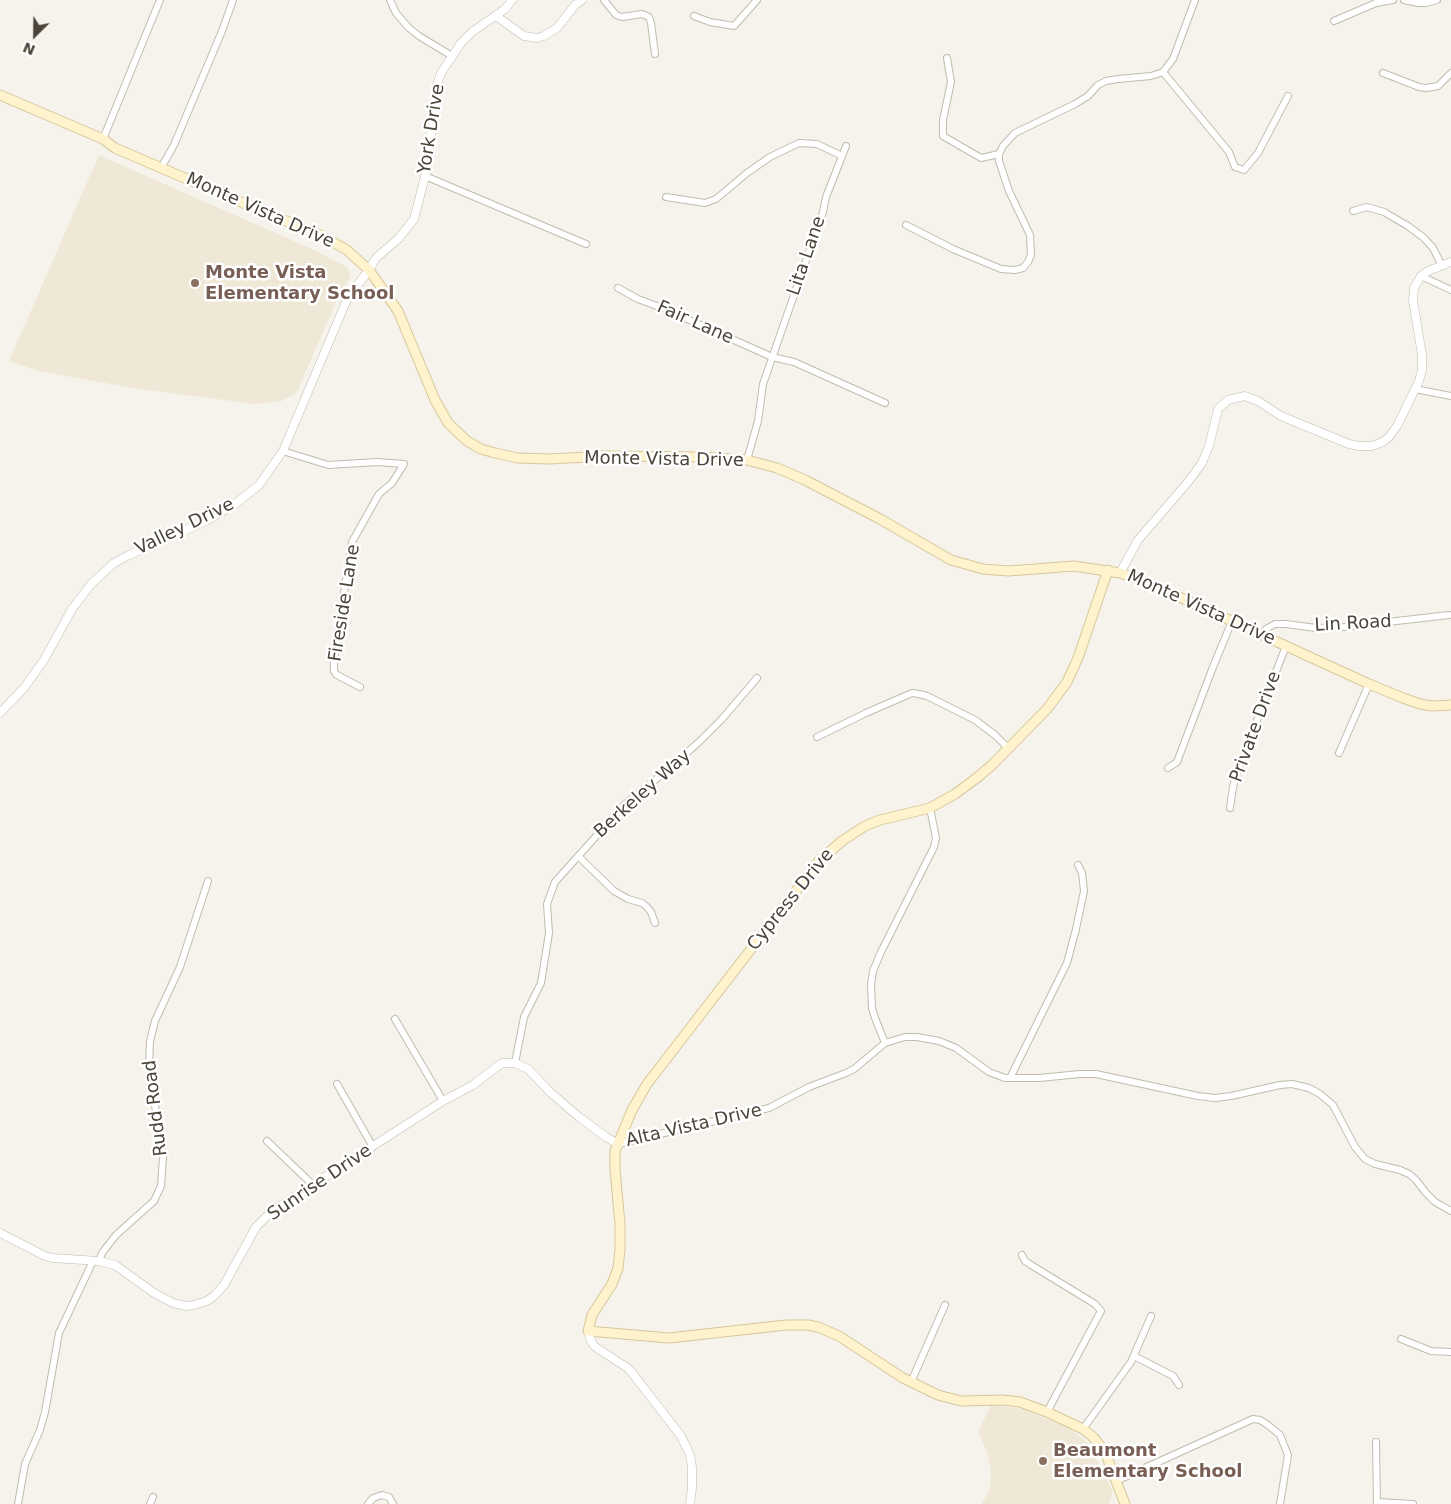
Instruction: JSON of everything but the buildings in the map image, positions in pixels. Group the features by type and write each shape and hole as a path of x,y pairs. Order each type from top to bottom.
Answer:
{"main road":[{"name":"Monte Vista Drive","path":"0,94 103,139 115,148 320,235 347,250 369,270 398,311 435,400 448,423 467,441 481,449 495,454 518,458 693,456 747,460 777,468 805,480 951,560 983,569 1010,571 1074,566 1120,573 1142,580 1369,684 1420,704 1432,706 1451,705"},
{"name":"Cypress Drive","path":"618,1144 632,1110 647,1084 819,861 842,841 865,826 880,820 930,808 955,794 978,777 1047,709 1067,682 1078,658 1108,570"},
{"name":"Alta Vista Drive","path":"588,1331 592,1315 612,1284 618,1268 620,1224 614,1157 618,1144"},
{"path":"588,1331 669,1338 786,1325 808,1325 823,1329 839,1336 911,1382 938,1395 954,1400 1020,1402 1083,1429 1093,1436 1105,1452 1125,1504"}],"street":[{"path":"103,139 160,0"},
{"path":"161,168 177,136 222,31 233,0"},
{"path":"390,0 396,13 408,27 452,56"},
{"name":"York Drive","path":"369,270 376,258 399,238 414,219 425,176 437,85 441,73 461,43 472,32 505,9 512,0"},
{"path":"496,16 524,36 537,38 557,28 575,5 582,0"},
{"path":"604,0 616,15 622,17 642,14 648,17 651,23 655,54"},
{"path":"694,16 710,22 734,26 757,0"},
{"path":"906,225 953,249 1001,269 1014,270 1024,268 1031,255 1030,235 1008,191 999,161 999,154 1003,146 1015,133 1075,104 1088,96 1098,85 1106,81 1118,78 1151,76 1163,72 1173,59 1195,0"},
{"path":"1334,21 1376,2 1393,0"},
{"path":"1404,0 1418,3 1436,0"},
{"path":"947,58 951,82 943,120 943,136 981,158 999,154"},
{"path":"1163,72 1229,152 1235,168 1244,170 1258,153 1288,96"},
{"path":"1383,73 1426,88 1438,86 1451,73"},
{"path":"666,197 705,203 716,199 770,157 799,143 817,144 842,156"},
{"name":"Lita Lane","path":"747,460 758,421 763,384 823,212 826,198 846,146"},
{"path":"425,176 586,244"},
{"path":"1353,211 1366,207 1384,212 1408,226 1424,238 1433,248 1442,266"},
{"path":"1120,573 1138,540 1202,463 1209,446 1218,409 1228,400 1245,396 1258,401 1281,416 1348,444 1372,446 1383,442 1397,426 1422,370 1422,355 1413,300 1414,288 1428,271 1451,262"},
{"name":"Valley Drive","path":"0,714 24,688 44,660 72,609 92,583 114,564 129,555 206,521 235,504 259,485 283,451 348,297 369,270"},
{"path":"1422,276 1451,290"},
{"name":"Fair Lane","path":"618,288 638,299 665,309 772,357"},
{"path":"772,357 794,362 885,403"},
{"path":"1415,389 1451,396"},
{"name":"Fireside Lane","path":"283,451 328,465 377,462 404,464 392,484 379,494 352,542 339,624 334,671 360,687"},
{"name":"Lin Road","path":"1262,635 1266,629 1275,624 1316,628 1344,627 1449,615"},
{"path":"1168,768 1177,762 1212,667 1232,621"},
{"name":"Private Drive","path":"1230,808 1238,769 1286,646"},
{"name":"Berkeley Way","path":"515,1063 524,1017 541,983 548,933 547,904 554,882 626,804 722,720 757,678"},
{"path":"1339,753 1369,684"},
{"path":"817,737 912,693 927,696 976,720 1008,748"},
{"path":"885,1043 872,1008 874,971 881,952 934,847 936,838 930,808"},
{"path":"578,856 614,890 628,900 642,903 647,907 655,923"},
{"path":"1010,1078 1067,963 1084,891 1082,873 1078,865"},
{"name":"Rudd Road","path":"18,1504 24,1464 40,1430 45,1412 59,1333 96,1261 116,1235 154,1201 161,1186 163,1158 149,1066 150,1041 155,1021 180,967 208,881"},
{"path":"395,1020 443,1101"},
{"name":"Alta Vista Drive","path":"618,1144 770,1108 809,1087 846,1073 885,1043 905,1037 917,1037 931,1039 956,1048 989,1072 997,1076 1010,1078 1096,1074 1215,1098 1280,1085 1292,1084 1308,1088 1320,1094 1333,1105 1355,1147 1365,1159 1375,1164 1409,1174 1435,1202 1451,1211"},
{"name":"Sunrise Drive","path":"0,1233 52,1258 96,1261 115,1265 154,1293 173,1303 186,1306 207,1301 224,1285 256,1227 272,1211 443,1101 473,1085 502,1063 515,1063"},
{"path":"515,1063 528,1070 578,1117 618,1144"},
{"path":"337,1084 373,1147"},
{"path":"267,1141 313,1185"},
{"path":"1022,1255 1025,1261 1095,1304 1101,1311 1047,1412"},
{"path":"911,1382 946,1305"},
{"path":"1083,1429 1134,1356 1151,1316"},
{"path":"588,1331 594,1346 629,1369 681,1436 690,1455 692,1466 690,1504"},
{"path":"1401,1339 1431,1351 1451,1352"},
{"path":"1134,1356 1173,1376 1179,1386"},
{"path":"1116,1481 1254,1419 1264,1422 1276,1431 1282,1439 1288,1459 1280,1504"},
{"path":"1376,1442 1377,1503 1413,1504"},
{"path":"368,1504 373,1498 382,1495 388,1497 393,1504"},
{"path":"150,1504 153,1497"}],"shaded area":[{"name":"Monte Vista Elementary School","path":"99,155 314,250 347,267 351,276 341,291 297,392 282,401 255,404 139,389 38,371 9,361"},
{"name":"Beaumont Elementary School","path":"991,1405 1023,1409 1067,1427 1088,1443 1113,1491 1109,1504 982,1504 990,1488 991,1470 987,1452 978,1432"}],"place":[{"name":"Monte Vista Elementary School","path":"195,283"},
{"name":"Beaumont Elementary School","path":"1043,1461"}]}
